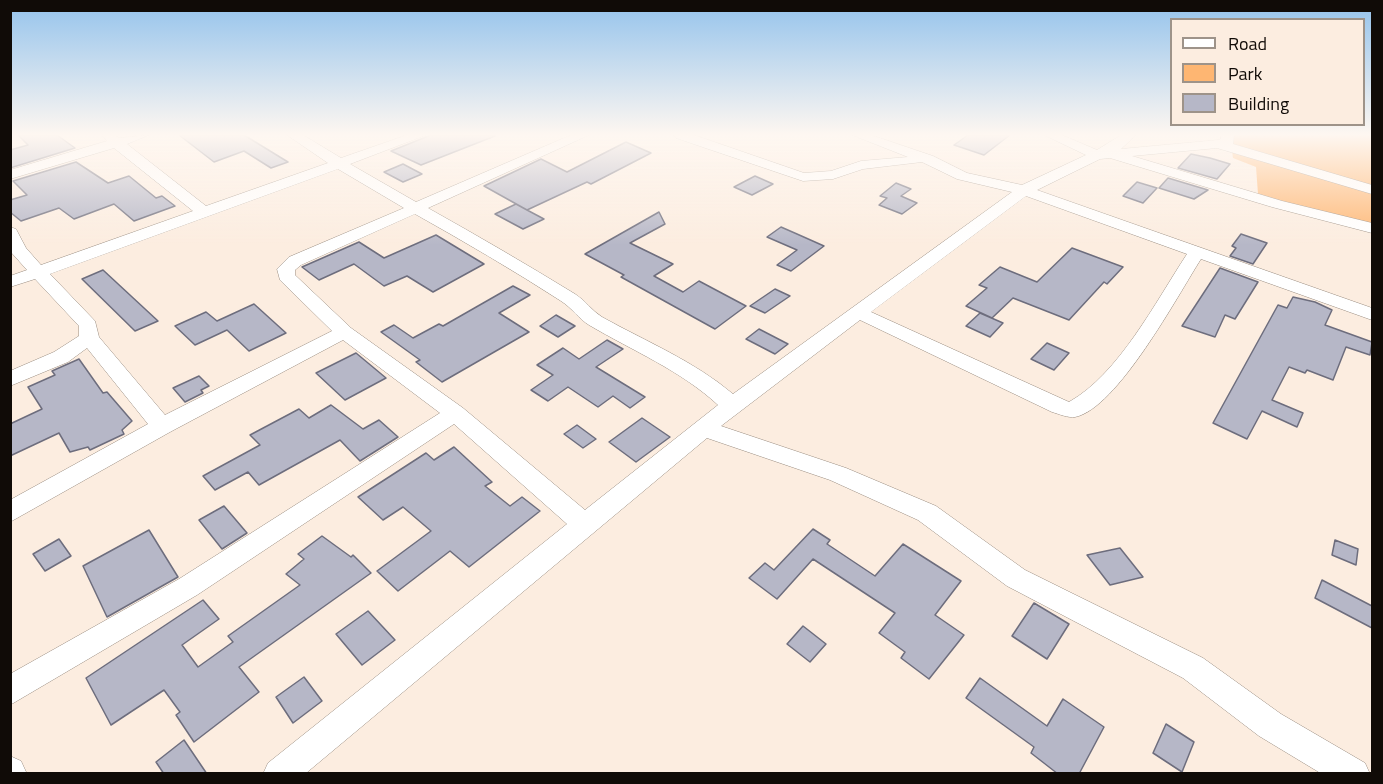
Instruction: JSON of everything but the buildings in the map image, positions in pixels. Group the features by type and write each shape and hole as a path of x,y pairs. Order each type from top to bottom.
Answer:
{"street":[{"path":"154,172 204,212"},
{"path":"10,282 321,172"},
{"path":"352,172 504,257 572,300 593,320 661,355 708,384 732,405"},
{"path":"500,172 295,261 286,269 286,276 344,332 455,413 585,525"},
{"path":"787,172 803,177 819,178 841,172"},
{"path":"953,172 962,176 1024,190 1372,314"},
{"path":"279,774 732,405 859,313 969,228 1024,190 1066,172"},
{"path":"1163,172 1372,228"},
{"path":"1317,172 1372,190"},
{"path":"10,232 18,250 88,325 89,338 162,426"},
{"path":"859,313 1060,407 1072,410 1092,399 1101,390 1144,333 1197,251"},
{"path":"10,512 162,426 344,332"},
{"path":"10,379 61,357 89,338"},
{"path":"10,691 188,587 455,413"},
{"path":"703,428 838,474 927,513 1016,578 1193,668 1270,725 1354,774"}],"green space":[{"path":"1256,172 1372,172 1372,225 1345,220 1258,194"}]}
